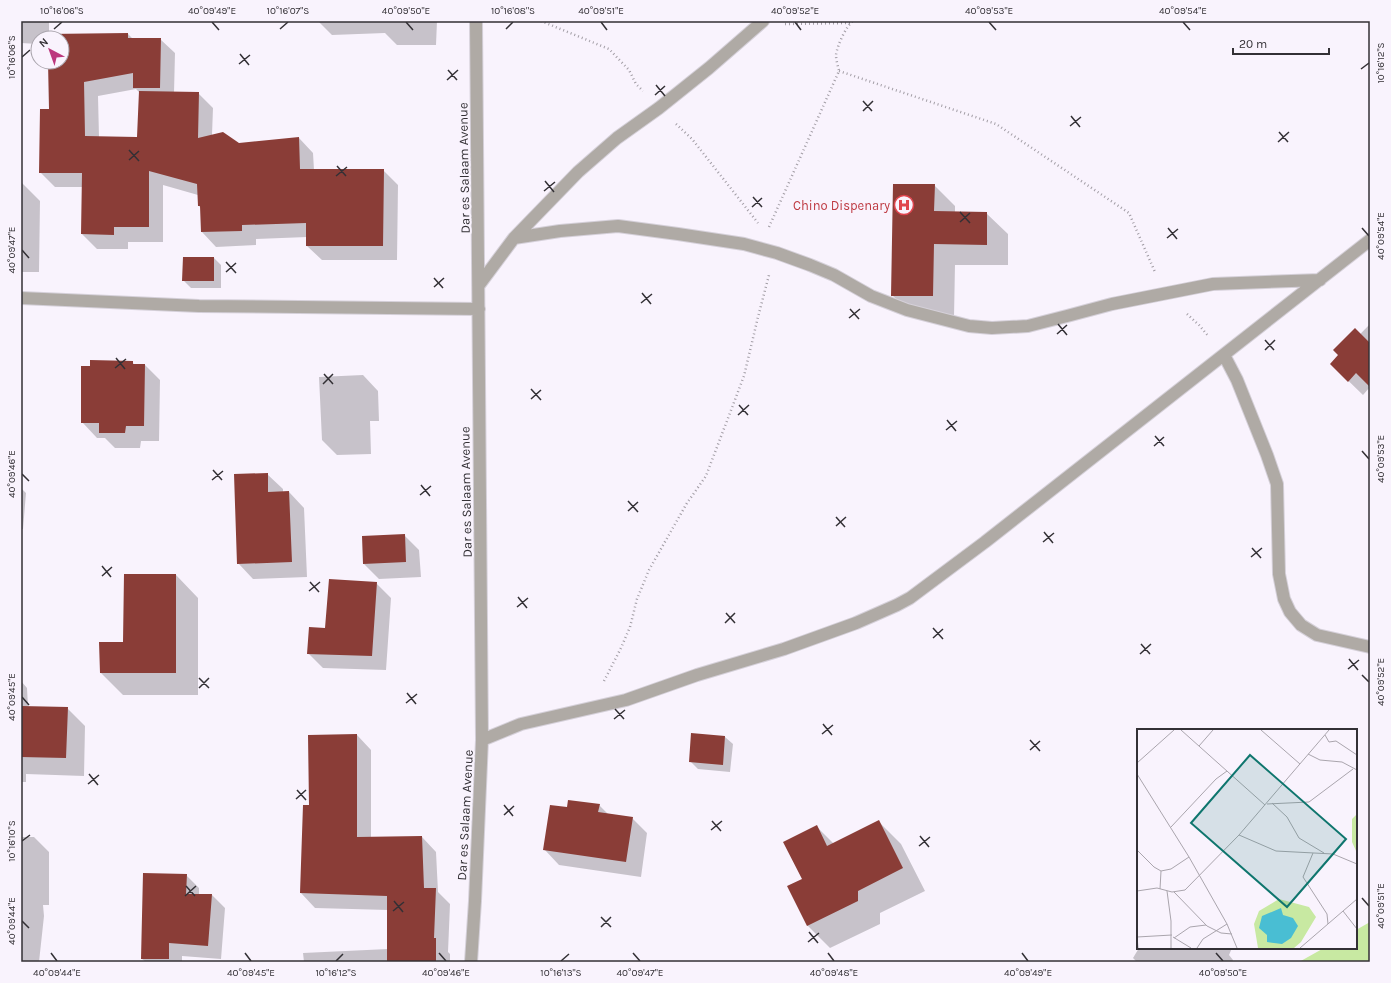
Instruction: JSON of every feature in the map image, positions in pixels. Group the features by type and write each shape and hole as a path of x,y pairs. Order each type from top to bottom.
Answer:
{"street":[{"name":"Dar es Salaam Avenue","path":"471,962 482,740 476,21"},
{"path":"479,285 514,238 578,172 617,138 659,108 709,68 761,23"},
{"path":"514,238 560,231 618,226 744,244 777,253 834,275 871,296 907,310 969,326 992,328 1028,326 1112,304 1213,284 1320,280"},
{"path":"482,740 521,724 626,700 697,675 784,649 856,623 910,598 985,542 1370,240"},
{"path":"21,298 199,306 479,309"},
{"path":"1224,355 1237,380 1277,484 1279,574 1284,599 1290,612 1301,625 1317,635 1370,647"}],"path":[{"path":"541,21 609,49 629,70 636,84 692,139 766,234 777,253 766,285 744,376 706,476 687,503 649,570 637,599 630,627 621,648 589,708"},
{"path":"766,234 839,71 836,55 844,34 851,22"},
{"path":"761,23 851,22"},
{"path":"839,71 996,124 1129,213 1164,293 1199,325 1224,355"}],"green space":[{"path":"1370,922 1370,962 1299,962 1322,949 1357,949 1357,929"}],"building":[{"path":"128,33 128,38 161,38 160,88 133,88 133,73 84,82 85,136 137,137 139,91 199,92 198,138 223,132 239,143 299,137 300,169 384,169 383,246 306,246 306,223 242,225 242,231 201,232 197,184 149,171 149,227 114,227 114,235 81,234 82,173 39,173 40,109 49,109 48,70 70,70 70,34"},
{"path":"893,184 935,184 934,211 987,212 987,245 934,244 933,296 891,296"},
{"path":"183,257 214,257 214,281 182,281"},
{"path":"1355,328 1370,343 1370,387 1356,373 1348,382 1330,364 1338,355 1333,350"},
{"path":"90,360 133,361 133,364 145,364 144,426 126,426 125,433 99,433 99,423 81,423 81,366 90,366"},
{"path":"268,473 268,492 289,491 292,562 237,564 234,474"},
{"path":"405,534 406,562 363,564 362,536"},
{"path":"124,574 176,574 176,673 100,673 99,642 123,642"},
{"path":"329,579 377,582 372,656 307,654 309,627 325,628"},
{"path":"21,706 68,707 66,758 21,757"},
{"path":"691,733 725,736 723,765 689,762"},
{"path":"357,734 357,837 422,836 424,888 436,888 434,938 436,938 436,962 387,962 387,896 300,893 303,805 309,805 308,735"},
{"path":"568,800 600,804 598,812 633,817 626,862 543,850 550,805 567,807"},
{"path":"879,820 903,868 858,891 858,901 807,926 787,886 802,879 783,842 817,825 827,846"},
{"path":"143,873 187,874 186,894 212,894 208,946 169,943 169,959 141,959"}],"place":[{"name":"Chino Dispenary","path":"904,205"}]}
